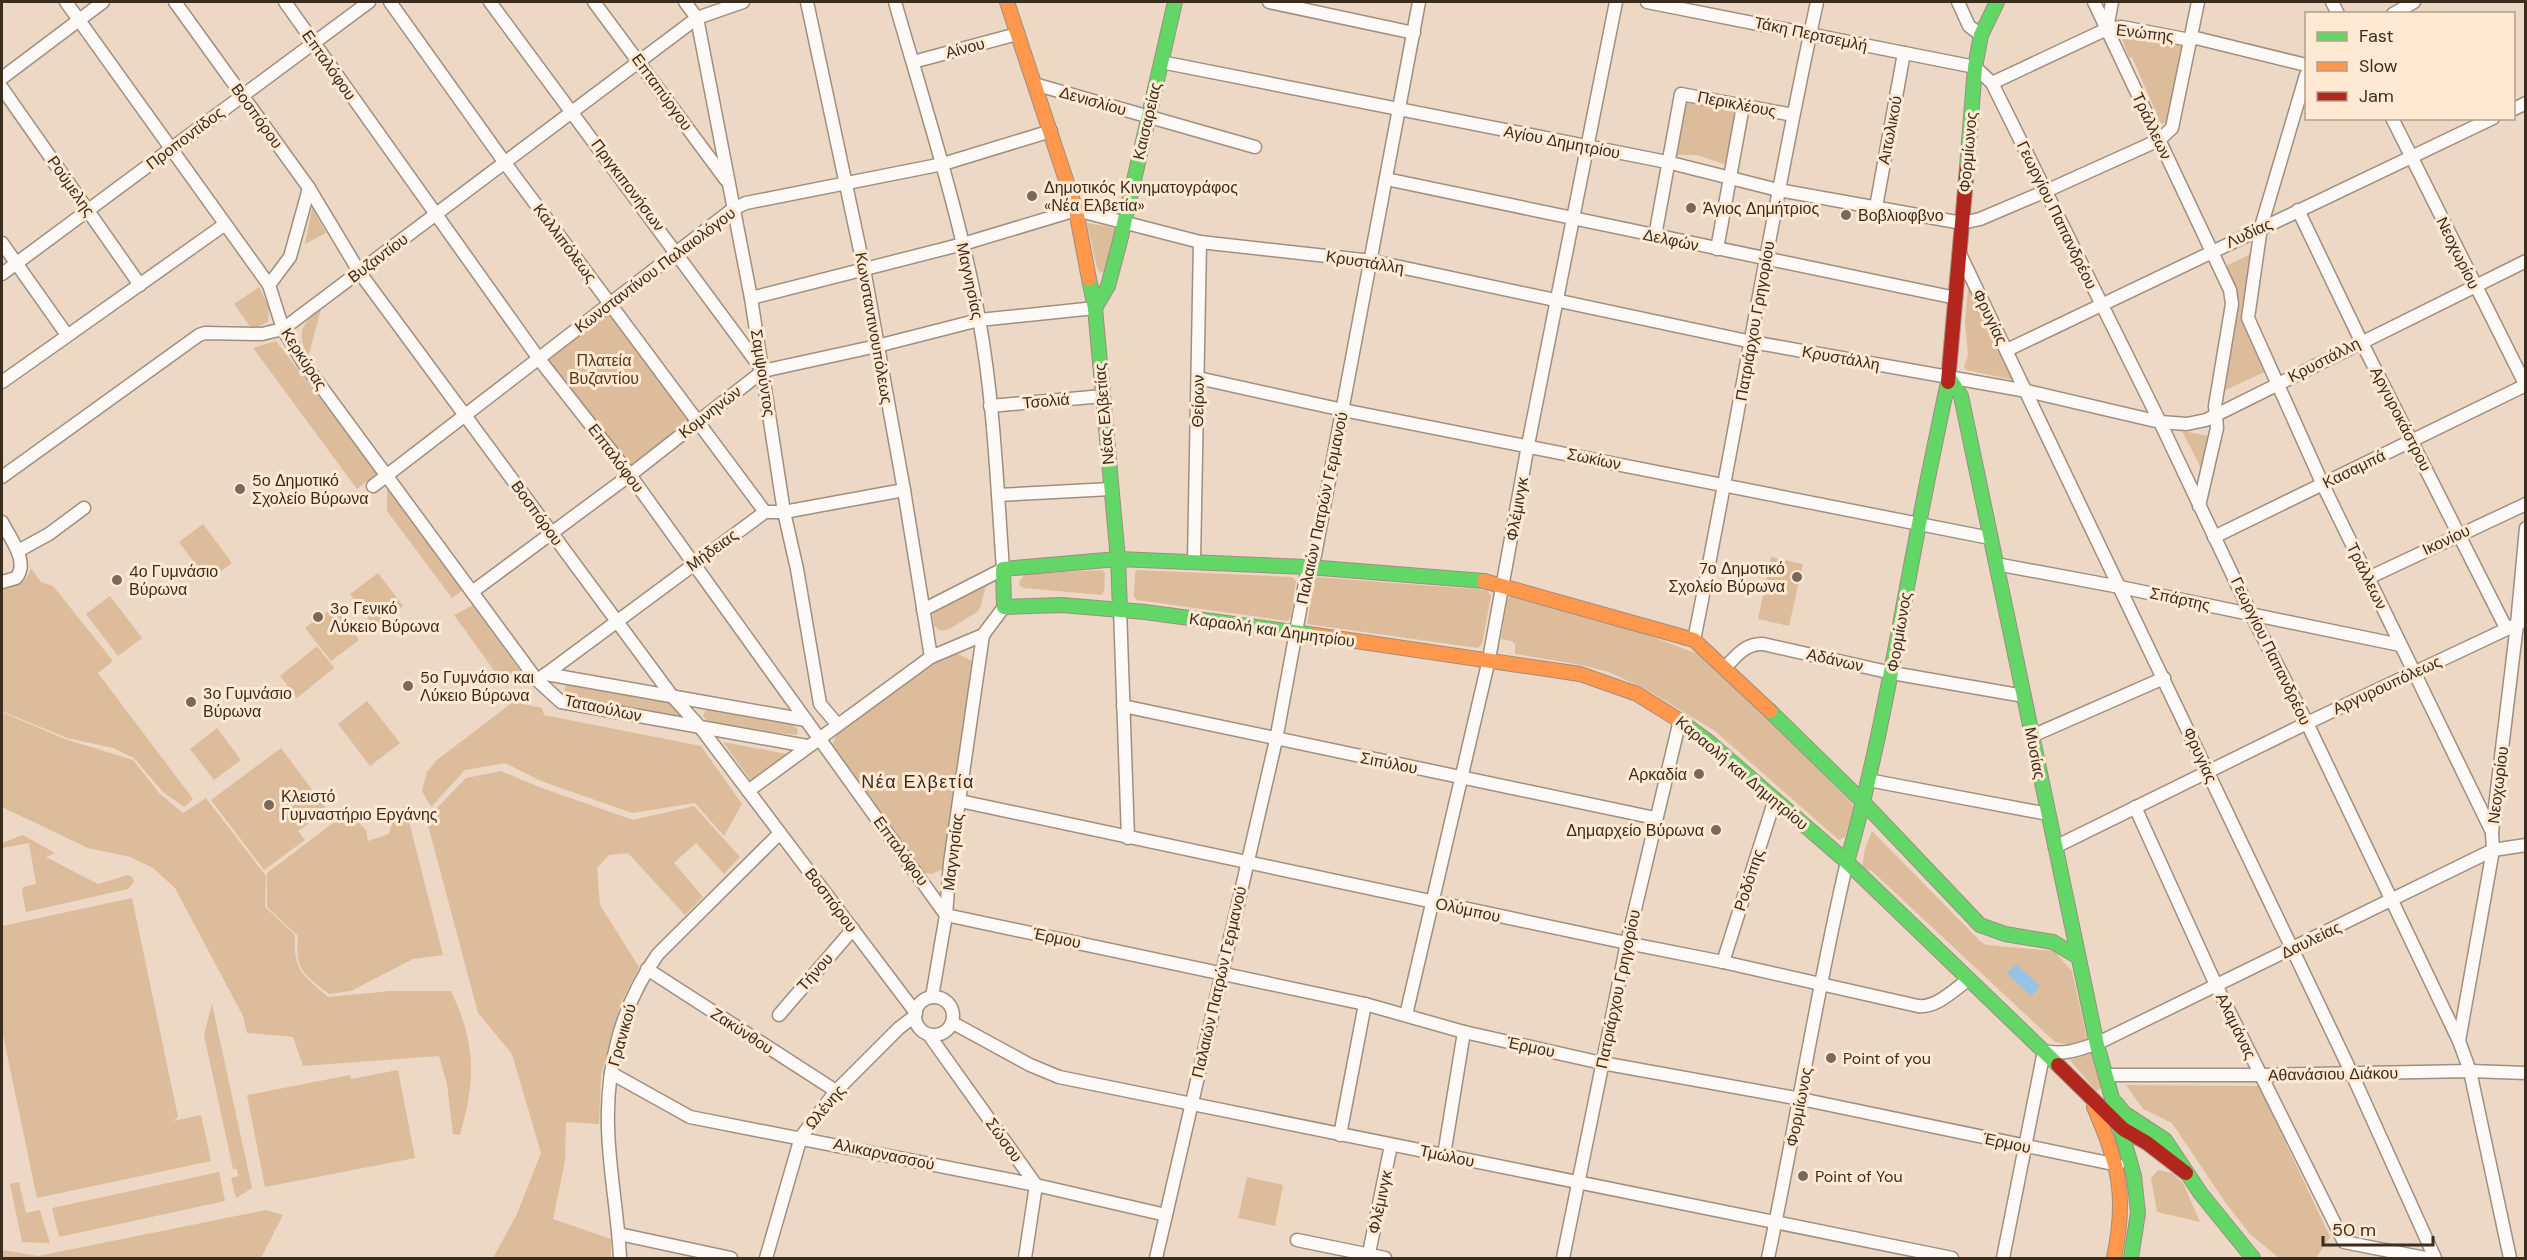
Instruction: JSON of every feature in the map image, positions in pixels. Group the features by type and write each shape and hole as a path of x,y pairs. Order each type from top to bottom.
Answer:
{"street":[{"name":"Κερκύρας","path":"66,2 269,285 283,329 303,362 472,592 541,676"},
{"path":"2,78 103,2"},
{"name":"Βοσπόρου","path":"176,2 309,188 360,273 672,696 700,728 915,1014"},
{"name":"Επταλόφου","path":"285,2 539,358 630,475 946,915"},
{"name":"Προποντίδος","path":"2,274 369,2"},
{"name":"Καλλιπόλεως","path":"390,2 505,163 765,512"},
{"name":"Πριγκιπονήσων","path":"490,2 763,371"},
{"name":"Επταπύργου","path":"594,2 728,183"},
{"path":"685,2 697,18"},
{"name":"Βυζαντίου","path":"2,477 199,335 206,333 262,334 283,329 697,18 723,5 743,2"},
{"name":"Κωνσταντινουπόλεως","path":"807,2 864,269 904,490 931,657"},
{"name":"Μαγνησίας","path":"895,2 943,164 979,320 990,406 1003,569"},
{"name":"Νέας Ελβετίας","path":"1007,2 1076,210 1095,308 1118,559 1128,838"},
{"name":"Καισαρείας","path":"1095,308 1108,286 1125,222 1175,2"},
{"path":"1269,2 1414,33"},
{"name":"Παλαιών Πατρών Γερμανού","path":"1156,1258 1276,740 1308,567 1315,555 1419,2"},
{"name":"Φλέμινγκ","path":"1406,1015 1489,659 1585,148 1616,2"},
{"name":"Τάκη Περτσεμλή","path":"1647,2 1975,67"},
{"path":"1720,16 1722,2"},
{"name":"Πατριάρχου Γρηγορίου","path":"1694,640 1725,487 1778,190 1817,2"},
{"path":"1958,2 1970,26 1981,35"},
{"name":"Φορμίωνος","path":"1768,1258 1801,1099 1821,984 1892,673 1919,523 1949,378 1975,67 1981,35 1997,2"},
{"name":"Τράλλεων","path":"2094,2 2230,290 2232,304 2214,416 2217,428 2199,506"},
{"path":"2107,29 2112,2"},
{"path":"1962,223 1980,219 2159,140 2172,128 2198,2"},
{"path":"2396,12 2414,2"},
{"name":"Σαμψούντος","path":"697,18 751,298 784,512 797,569 820,704 837,724"},
{"name":"Ενώπης","path":"1992,83 2107,29 2122,27 2190,40 2196,38 2305,65"},
{"name":"Αίνου","path":"913,62 1017,34"},
{"name":"Αιτωλικού","path":"1875,207 1904,53"},
{"name":"Αγίου Δημητρίου","path":"1161,62 1585,148 1667,162 1778,190 1962,223"},
{"name":"Γεωργίου Παπανδρέου","path":"1975,67 1992,83 2046,191 2160,422 2251,614 2307,723 2459,1041 2470,1071 2510,1258"},
{"path":"2260,227 2305,81"},
{"name":"Δενισλίου","path":"1034,84 1255,147"},
{"name":"Ρούμελης","path":"2,88 140,285"},
{"name":"Περικλέους","path":"1667,162 1681,94 1793,114"},
{"path":"1717,249 1743,106"},
{"name":"Νεοχωρίου","path":"2393,120 2525,386"},
{"name":"Λυδίας","path":"2007,350 2260,227 2489,120"},
{"name":"Κωνσταντίνου Παλαιολόγου","path":"373,486 733,209 746,203 943,164 1051,131"},
{"path":"1654,237 1667,162"},
{"name":"Δελφών","path":"1386,179 1654,237 1956,298"},
{"path":"269,285 290,257 309,188"},
{"path":"751,298 963,244 1076,210"},
{"name":"Κρυστάλλη","path":"1076,210 1200,242 1372,261 1752,342 2027,391 2160,422 2187,424 2206,420 2526,261"},
{"name":"Αργυροκάστρου","path":"2298,210 2361,341 2459,534 2516,624"},
{"path":"2,382 224,225"},
{"name":"Τράλλεων","path":"2260,227 2248,318 2323,485 2492,832"},
{"name":"Θείρων","path":"1194,561 1200,242"},
{"path":"2,243 67,335"},
{"name":"Φρυγίας","path":"1960,254 2352,1074 2435,1258"},
{"name":"Κομνηνών","path":"472,592 630,475 763,371 877,346 979,320 1095,308"},
{"name":"Σωκίων","path":"1198,378 1343,410 1990,538"},
{"name":"Μυσίας","path":"1949,378 1961,396 2078,957 2110,1095 2123,1129 2138,1187"},
{"name":"Κασαμπά","path":"2214,537 2525,386"},
{"name":"Τσολιά","path":"990,406 1103,396"},
{"path":"998,495 1111,489"},
{"path":"765,512 784,512 904,490"},
{"name":"Ικονίου","path":"2368,578 2526,504"},
{"path":"18,551 55,530 84,508"},
{"name":"Μήδειας","path":"541,676 765,512"},
{"path":"2,522 18,551 21,565 16,578 2,582"},
{"name":"Νεοχωρίου","path":"2459,1041 2493,850 2492,832 2526,528"},
{"path":"923,610 1003,569 1118,559 1194,561 1462,578 1504,584 1694,640 1864,803 1980,925 1991,932 2050,941 2078,957"},
{"name":"Σπάρτης","path":"1996,564 2120,587 2400,645"},
{"path":"748,791 931,657 983,635 1004,607 1003,569"},
{"name":"Καραολή και Δημητρίου","path":"1004,607 1062,605 1119,609 1489,659 1580,674 1637,694 1680,720 1719,749 1848,862 2123,1129 2147,1143 2186,1173"},
{"name":"Αργυρουπόλεως","path":"2055,847 2307,723 2516,624"},
{"name":"Μαγνησίας","path":"932,997 946,915 950,863 983,635"},
{"name":"Αδάνων","path":"1725,668 1740,652 1755,644 1892,673 2024,696"},
{"name":"Ταταούλων","path":"541,676 806,720"},
{"name":"Ταταούλων","path":"541,676 561,702 807,746"},
{"path":"2032,736 2164,678"},
{"name":"Σιπύλου","path":"1123,706 1655,818"},
{"name":"Πατριάρχου Γρηγορίου","path":"1563,1258 1627,944 1680,720"},
{"path":"1868,780 2048,814"},
{"name":"Ροδόπης","path":"1723,962 1775,799"},
{"name":"Ολύμπου","path":"960,801 1927,1007 1969,979"},
{"name":"Αλαμάνας","path":"2135,807 2216,985 2344,1242 2425,1258"},
{"name":"Γρανικού","path":"620,1258 608,1127 611,1073 624,1017 647,969 658,954 780,833"},
{"name":"Δαυλείας","path":"2044,1051 2059,1054 2073,1052 2098,1043 2493,850 2526,845"},
{"name":"Έρμου","path":"946,915 1365,1004 1464,1032 1602,1063 1801,1099 2118,1165"},
{"name":"Τήνου","path":"779,1015 853,929"},
{"name":"Ζακύνθου","path":"647,969 836,1091"},
{"path":"932,997 942,998 950,1004 954,1013 953,1023 948,1031 938,1036 928,1035 919,1028 915,1014 922,1002 932,997"},
{"path":"1340,1136 1365,1004"},
{"name":"Ωλένης","path":"766,1258 801,1137 836,1091 915,1014"},
{"name":"Τμώλου","path":"953,1023 1030,1065 1059,1077 1340,1136 1952,1258"},
{"path":"1444,1155 1464,1032"},
{"name":"Σώσου","path":"928,1035 1036,1185"},
{"path":"2003,1258 2044,1051"},
{"name":"Αθανάσιου Διάκου","path":"2105,1075 2470,1071 2526,1073"},
{"name":"Αλικαρνασσού","path":"611,1073 690,1117 1036,1185 1166,1215"},
{"path":"2110,1095 2124,1113 2165,1140 2186,1173 2253,1258"},
{"path":"2090,1098 2118,1165 2123,1208 2114,1258"},
{"name":"Φλέμινγκ","path":"1368,1257 1391,1145"},
{"path":"2131,1258 2139,1215 2139,1171 2147,1161 2168,1160"},
{"path":"1025,1258 1036,1185"},
{"path":"619,1234 731,1258"},
{"path":"1297,1240 1368,1257 1385,1258"}],"green space":[{"path":"2126,35 2183,43 2187,49 2169,122 2161,124 2132,57 2129,58 2122,39"},
{"path":"1683,97 1740,109 1730,166 1697,155 1670,155"},
{"path":"312,208 326,233 305,244"},
{"path":"1087,223 1117,228 1105,271 1100,273 1097,268"},
{"path":"2253,253 2246,313 2269,370 2219,393 2234,305 2224,267"},
{"path":"259,287 269,307 268,322 252,329 234,304"},
{"path":"1973,287 2019,381 1966,370 1964,366 1968,355 1965,323 1968,289"},
{"name":"Πλατεία Βυζαντίου","path":"610,304 698,420 630,475 539,359"},
{"path":"322,305 308,358 302,341 303,329 309,318"},
{"path":"276,341 378,473 357,489 253,348"},
{"path":"2182,431 2214,437 2205,476"},
{"path":"387,488 463,590 452,598 387,511"},
{"path":"203,524 232,563 208,581 179,542"},
{"path":"1771,557 1803,564 1789,626 1758,619"},
{"path":"31,568 41,582 53,586 113,661 98,673 193,799 184,807 163,792 134,758 113,748 67,738 2,711 2,587 24,581"},
{"path":"1102,570 1105,573 1104,591 1101,595 1024,588 1019,582 1025,574"},
{"path":"1137,570 1292,577 1296,581 1291,617 1288,621 1137,600 1134,597"},
{"path":"378,573 403,606 375,627 350,594"},
{"path":"1315,577 1487,590 1491,596 1482,644 1478,648 1307,624"},
{"path":"987,582 977,612 949,629 941,631 934,626 932,610"},
{"path":"110,596 142,638 118,656 86,614"},
{"path":"1511,596 1522,596 1615,623 1701,655 1785,735 1851,803 1854,807 1845,837 1839,840 1715,731 1647,690 1609,672 1515,654 1515,644 1512,641 1501,639 1507,600"},
{"path":"473,605 521,672 506,687 454,615"},
{"path":"334,607 359,640 331,661 305,628"},
{"path":"317,646 334,668 297,698 280,676"},
{"path":"956,653 972,661 946,860 943,869 932,874 923,873 832,746 837,733 924,669"},
{"path":"567,683 667,700 683,719 571,699 564,690"},
{"path":"367,701 400,743 370,766 338,724"},
{"path":"513,702 542,708 544,715 701,746 742,804 724,836 695,803 632,813 541,781 505,763 465,770 431,807 422,791 427,772 437,760"},
{"path":"711,709 787,721 798,729 797,735 711,725 703,716 705,711"},
{"path":"2,712 65,739 133,760 160,794 183,813 206,798 266,876 265,907 295,935 296,957 301,971 328,997 391,991 451,991 465,1028 471,1062 469,1096 460,1135 453,1134 447,1084 439,1056 303,1066 293,1037 247,1033 243,1016 175,888 153,868 130,857 88,848 2,807"},
{"path":"217,728 241,760 214,780 190,749"},
{"path":"723,742 792,755 754,785"},
{"name":"Κλειστό Γυμναστήριο Εργάνης","path":"281,748 327,810 298,831 305,840 264,870 211,800"},
{"path":"501,771 633,820 694,806 740,857 724,874 696,843 674,863 703,897 685,915 628,853 609,855 597,868 600,905 639,967 621,1003 601,1075 599,1124 566,1122 565,1161 553,1219 611,1239 611,1258 493,1258 517,1214 541,1153 512,1054 478,1013 428,825 435,810 466,778"},
{"path":"405,806 443,955 413,959 351,991 329,994 303,970 298,957 298,936 267,907 267,873 333,823 357,821 366,830 368,841 389,834 393,818"},
{"path":"1872,831 1981,942 1987,945 2054,951 2072,971 2087,1039 2073,1045 2055,1042 1872,871 1862,868 1865,848"},
{"path":"23,835 55,853 46,857 98,884 128,875 134,882 128,889 26,912 23,887 36,884 29,843 2,848 2,843"},
{"path":"132,898 178,1117 173,1121 201,1115 211,1161 37,1198 2,1030 2,926"},
{"path":"212,1004 252,1188 236,1198 231,1178 238,1176 237,1169 233,1169 204,1035"},
{"path":"2091,1052 2101,1088 2096,1091 2070,1060"},
{"path":"398,1070 415,1158 265,1187 247,1095 350,1075 351,1079"},
{"path":"2126,1085 2259,1086 2330,1237 2316,1258 2279,1258 2250,1234 2225,1202 2172,1123 2143,1109"},
{"path":"2158,1170 2172,1173 2183,1183 2200,1222 2157,1212 2151,1178"},
{"path":"219,1172 225,1201 59,1237 52,1208"},
{"path":"1247,1177 1283,1185 1275,1226 1238,1218"},
{"path":"19,1182 26,1213 40,1210 50,1243 22,1242 10,1184"},
{"path":"266,1210 283,1215 261,1258 2,1258 2,1250 38,1256"}],"water":[{"path":"2016,964 2040,986 2031,996 2007,973"}],"traffic: fast":[{"path":"1095,308 1108,286 1120,241 1175,2"},
{"path":"1967,167 1975,67 1981,35 1997,2"},
{"path":"1089,279 1095,308 1118,559 1120,609"},
{"path":"1949,378 1961,396 2097,1045 2134,1176 2138,1213 2131,1258"},
{"path":"1847,862 1878,736 1948,382"},
{"path":"1315,635 1145,612 1062,605 1004,607 1003,569 1118,559 1308,567 1484,581"},
{"path":"1770,711 1864,803 1980,925 2005,934 2053,942 2078,957"},
{"path":"1679,720 1710,743 1847,862 2058,1065"},
{"path":"2116,1103 2124,1113 2165,1140 2201,1194 2253,1258"}],"traffic: slow":[{"path":"1007,2 1076,210 1089,279"},
{"path":"1484,581 1694,640 1770,711"},
{"path":"1315,635 1580,674 1637,694 1679,720"},
{"path":"2094,1107 2110,1146 2118,1181 2120,1216 2114,1258"}],"traffic: jam":[{"path":"1948,382 1967,167"},
{"path":"2058,1065 2123,1129 2147,1143 2186,1173"}],"place":[{"name":"Δημοτικός Κινηματογράφος «Νέα Ελβετία»","path":"1032,196"},
{"name":"Άγιος Δημήτριος","path":"1691,208"},
{"name":"Βοβλιοφβνο","path":"1846,215"},
{"name":"5ο Δημοτικό Σχολείο Βύρωνα","path":"240,489"},
{"name":"7ο Δημοτικό Σχολείο Βύρωνα","path":"1797,577"},
{"name":"4ο Γυμνάσιο Βύρωνα","path":"117,580"},
{"name":"3o Γενικό Λύκειο Βύρωνα","path":"318,617"},
{"name":"5ο Γυμνάσιο και Λύκειο Βύρωνα","path":"408,686"},
{"name":"3ο Γυμνάσιο Βύρωνα","path":"191,702"},
{"name":"Αρκαδία","path":"1699,774"},
{"name":"Κλειστό Γυμναστήριο Εργάνης","path":"269,805"},
{"name":"Δημαρχείο Βύρωνα","path":"1716,830"},
{"name":"Point of you","path":"1831,1058"},
{"name":"Point of You","path":"1803,1176"}],"district":[{"name":"Νέα Ελβετία","path":"918,782"}]}
